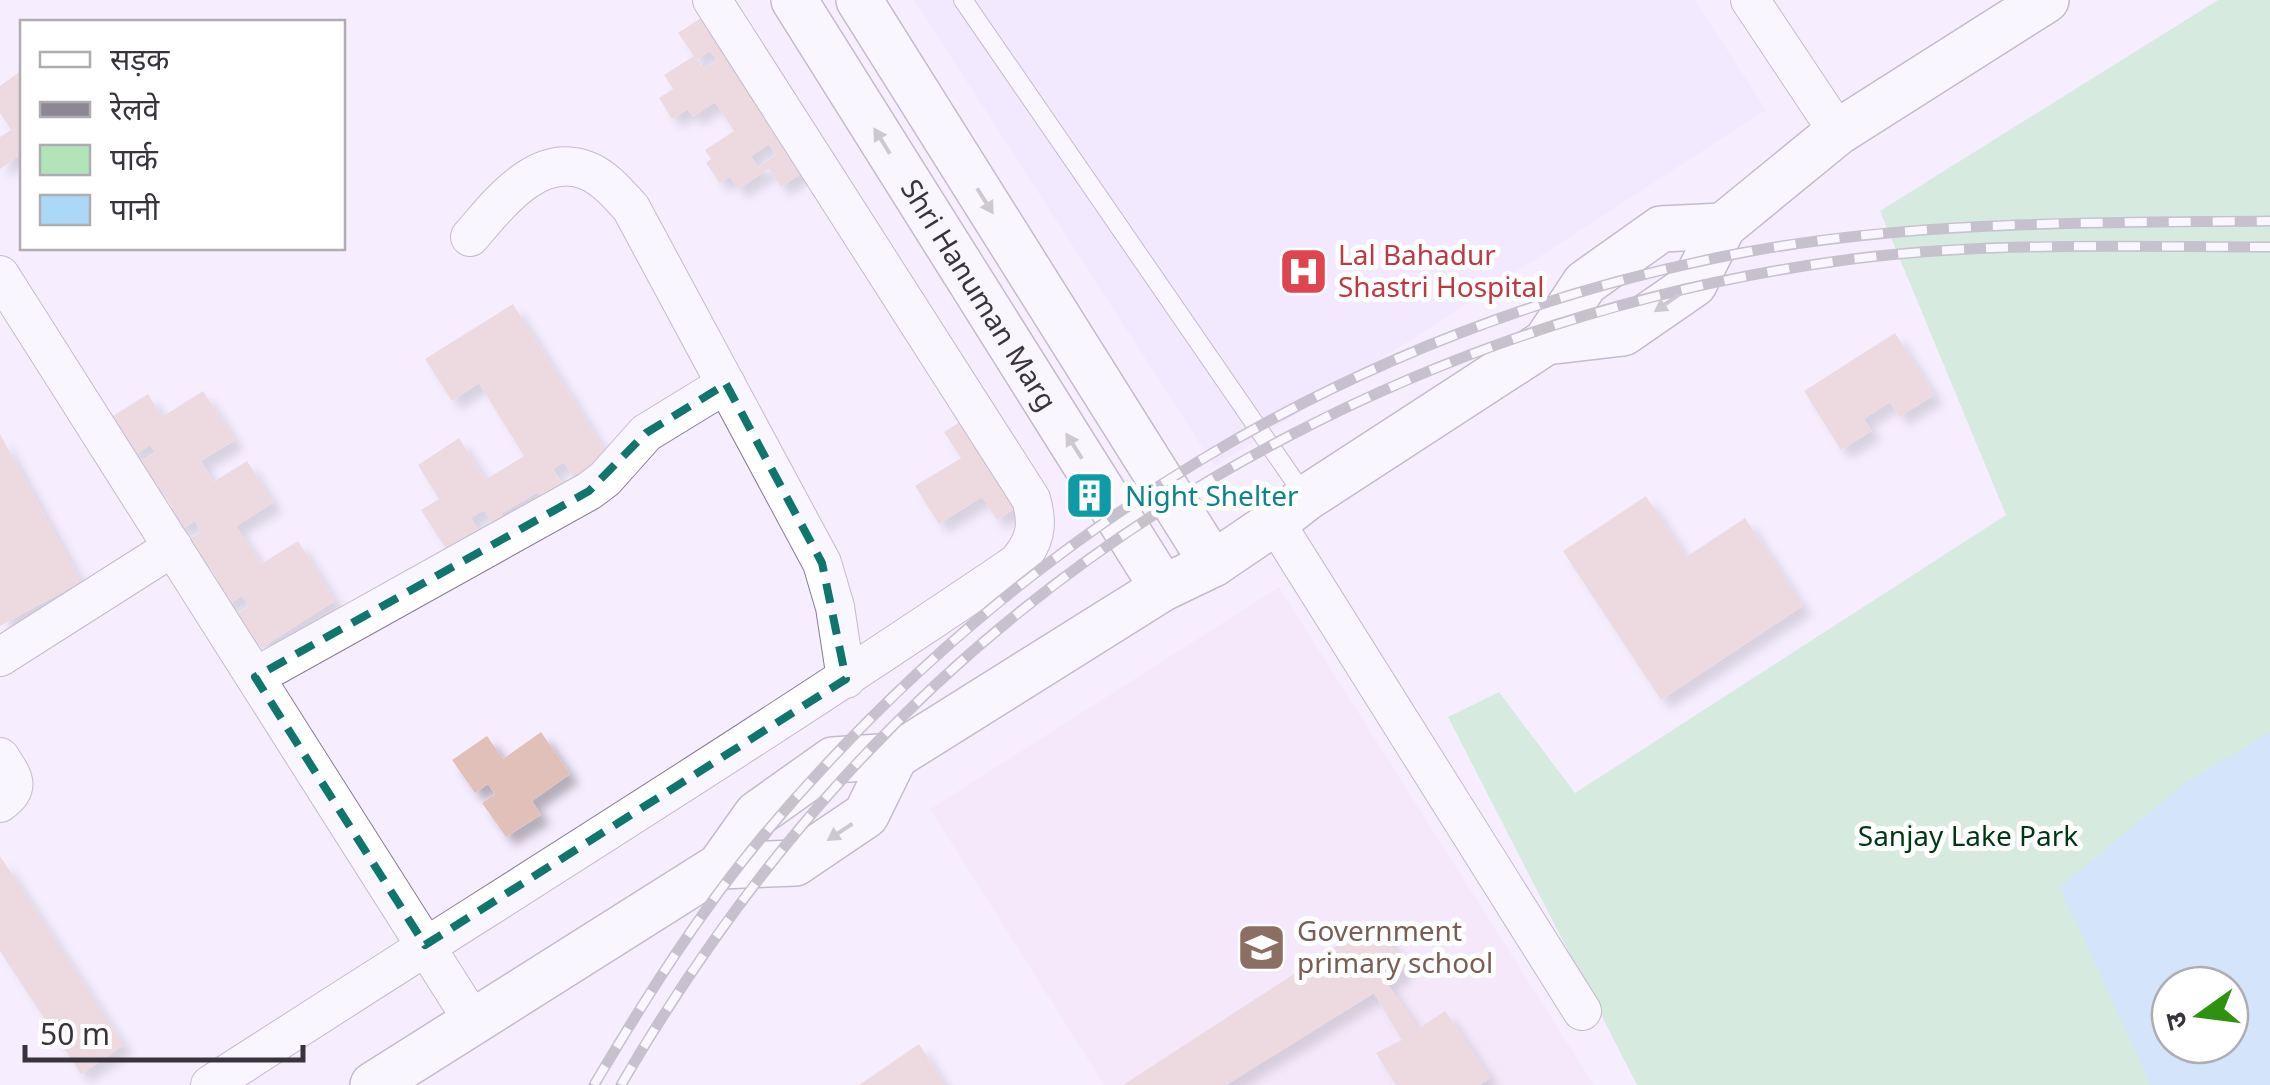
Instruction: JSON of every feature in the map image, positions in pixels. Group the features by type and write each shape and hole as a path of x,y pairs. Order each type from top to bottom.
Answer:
{"street":[{"path":"210,1085 846,679 1016,563 1034,539 1035,512 1031,499 712,0"},
{"name":"Shri Hanuman Marg","path":"794,0 1163,588"},
{"name":"Shri Hanuman Marg","path":"859,0 1212,564"},
{"path":"1750,0 1838,132"},
{"path":"1546,342 1623,333 1694,284 1723,226 1838,132 2046,0"},
{"path":"470,237 511,191 539,172 566,167 588,172 608,184 632,208 822,563 835,607 846,679"},
{"path":"374,1085 720,866 756,814 833,760 896,756 1163,588 1212,564 1546,342 1585,283 1661,229 1723,226"},
{"path":"0,275 473,1021"},
{"path":"255,677 589,491 605,479 646,432 726,384"},
{"path":"1291,510 1582,1011"},
{"path":"0,657 172,547"},
{"path":"720,866 795,863 866,815 896,756"},
{"path":"0,758 13,778 14,788 0,803"}],"lane":[{"path":"963,0 1291,510"}],"highlighted area":[{"path":"726,384 822,563 846,679 425,945 255,677 589,491 646,433"}],"shaded area":[{"name":"Lal Bahadur Shastri Hospital","path":"914,0 1695,0 1766,110 1215,467"},
{"name":"Government primary school","path":"1279,587 1594,1085 1104,1085 930,809"}],"green space":[{"name":"Sanjay Lake Park","path":"2218,0 2270,0 2270,1085 1637,1085 1448,717 1499,692 1575,793 2006,515 1880,211"}],"water":[{"path":"2270,732 2270,1085 2151,1085 2060,887 2184,784"}],"building":[{"path":"707,14 809,168 781,187 769,169 738,189 730,176 720,183 706,163 711,159 705,150 734,131 715,102 693,117 688,109 672,119 659,98 673,89 664,75 694,56 678,33","holes":["710,51 717,61 703,69 697,59","769,144 776,155 758,167 751,156"]},
{"path":"20,71 20,154 0,169 0,137 11,130 0,113 0,86"},
{"path":"513,304 612,462 577,483 564,462 553,469 567,490 545,504 538,492 501,514 509,527 499,533 484,510 471,518 485,541 448,552 421,510 439,499 418,465 459,438 485,480 524,456 479,383 452,401 425,359"},
{"path":"1895,333 1934,395 1899,417 1890,402 1864,419 1872,431 1841,450 1804,391"},
{"path":"203,391 235,440 201,461 213,482 247,461 273,503 236,526 261,564 298,541 335,601 261,648 253,635 246,640 232,617 249,606 242,596 225,607 213,586 219,582 205,559 198,563 185,542 201,532 195,521 178,531 165,511 172,507 158,485 152,489 137,464 155,452 150,445 132,457 108,419 148,394 162,417"},
{"path":"968,417 1022,504 997,520 982,497 939,524 915,486 961,458 944,432"},
{"path":"0,434 81,582 0,626"},
{"path":"1646,496 1686,557 1745,518 1803,606 1661,700 1563,551"},
{"path":"541,732 570,774 532,801 541,815 506,837 482,803 495,794 488,784 475,793 452,760 487,736 503,759"},
{"path":"0,856 124,1045 81,1074 0,951"},
{"path":"1377,920 1405,968 1387,983 1418,1029 1445,1011 1490,1078 1479,1085 1396,1085 1376,1053 1402,1040 1374,993 1226,1085 1123,1085"},
{"path":"919,1044 945,1085 859,1085"}],"railway":[{"path":"594,1085 716,896 762,837 860,729 967,629 1080,540 1201,460 1328,391 1460,333 1598,287 1741,253 1939,229 2270,221"},
{"path":"621,1085 670,1005 778,854 839,783 940,681 1050,588 1168,506 1292,434 1423,374 1558,324 1697,287 1838,261 1946,250 2270,247"}],"place":[{"name":"Lal Bahadur Shastri Hospital","path":"1303,271"},
{"name":"Night Shelter","path":"1090,496"},
{"name":"Government primary school","path":"1262,947"}]}
